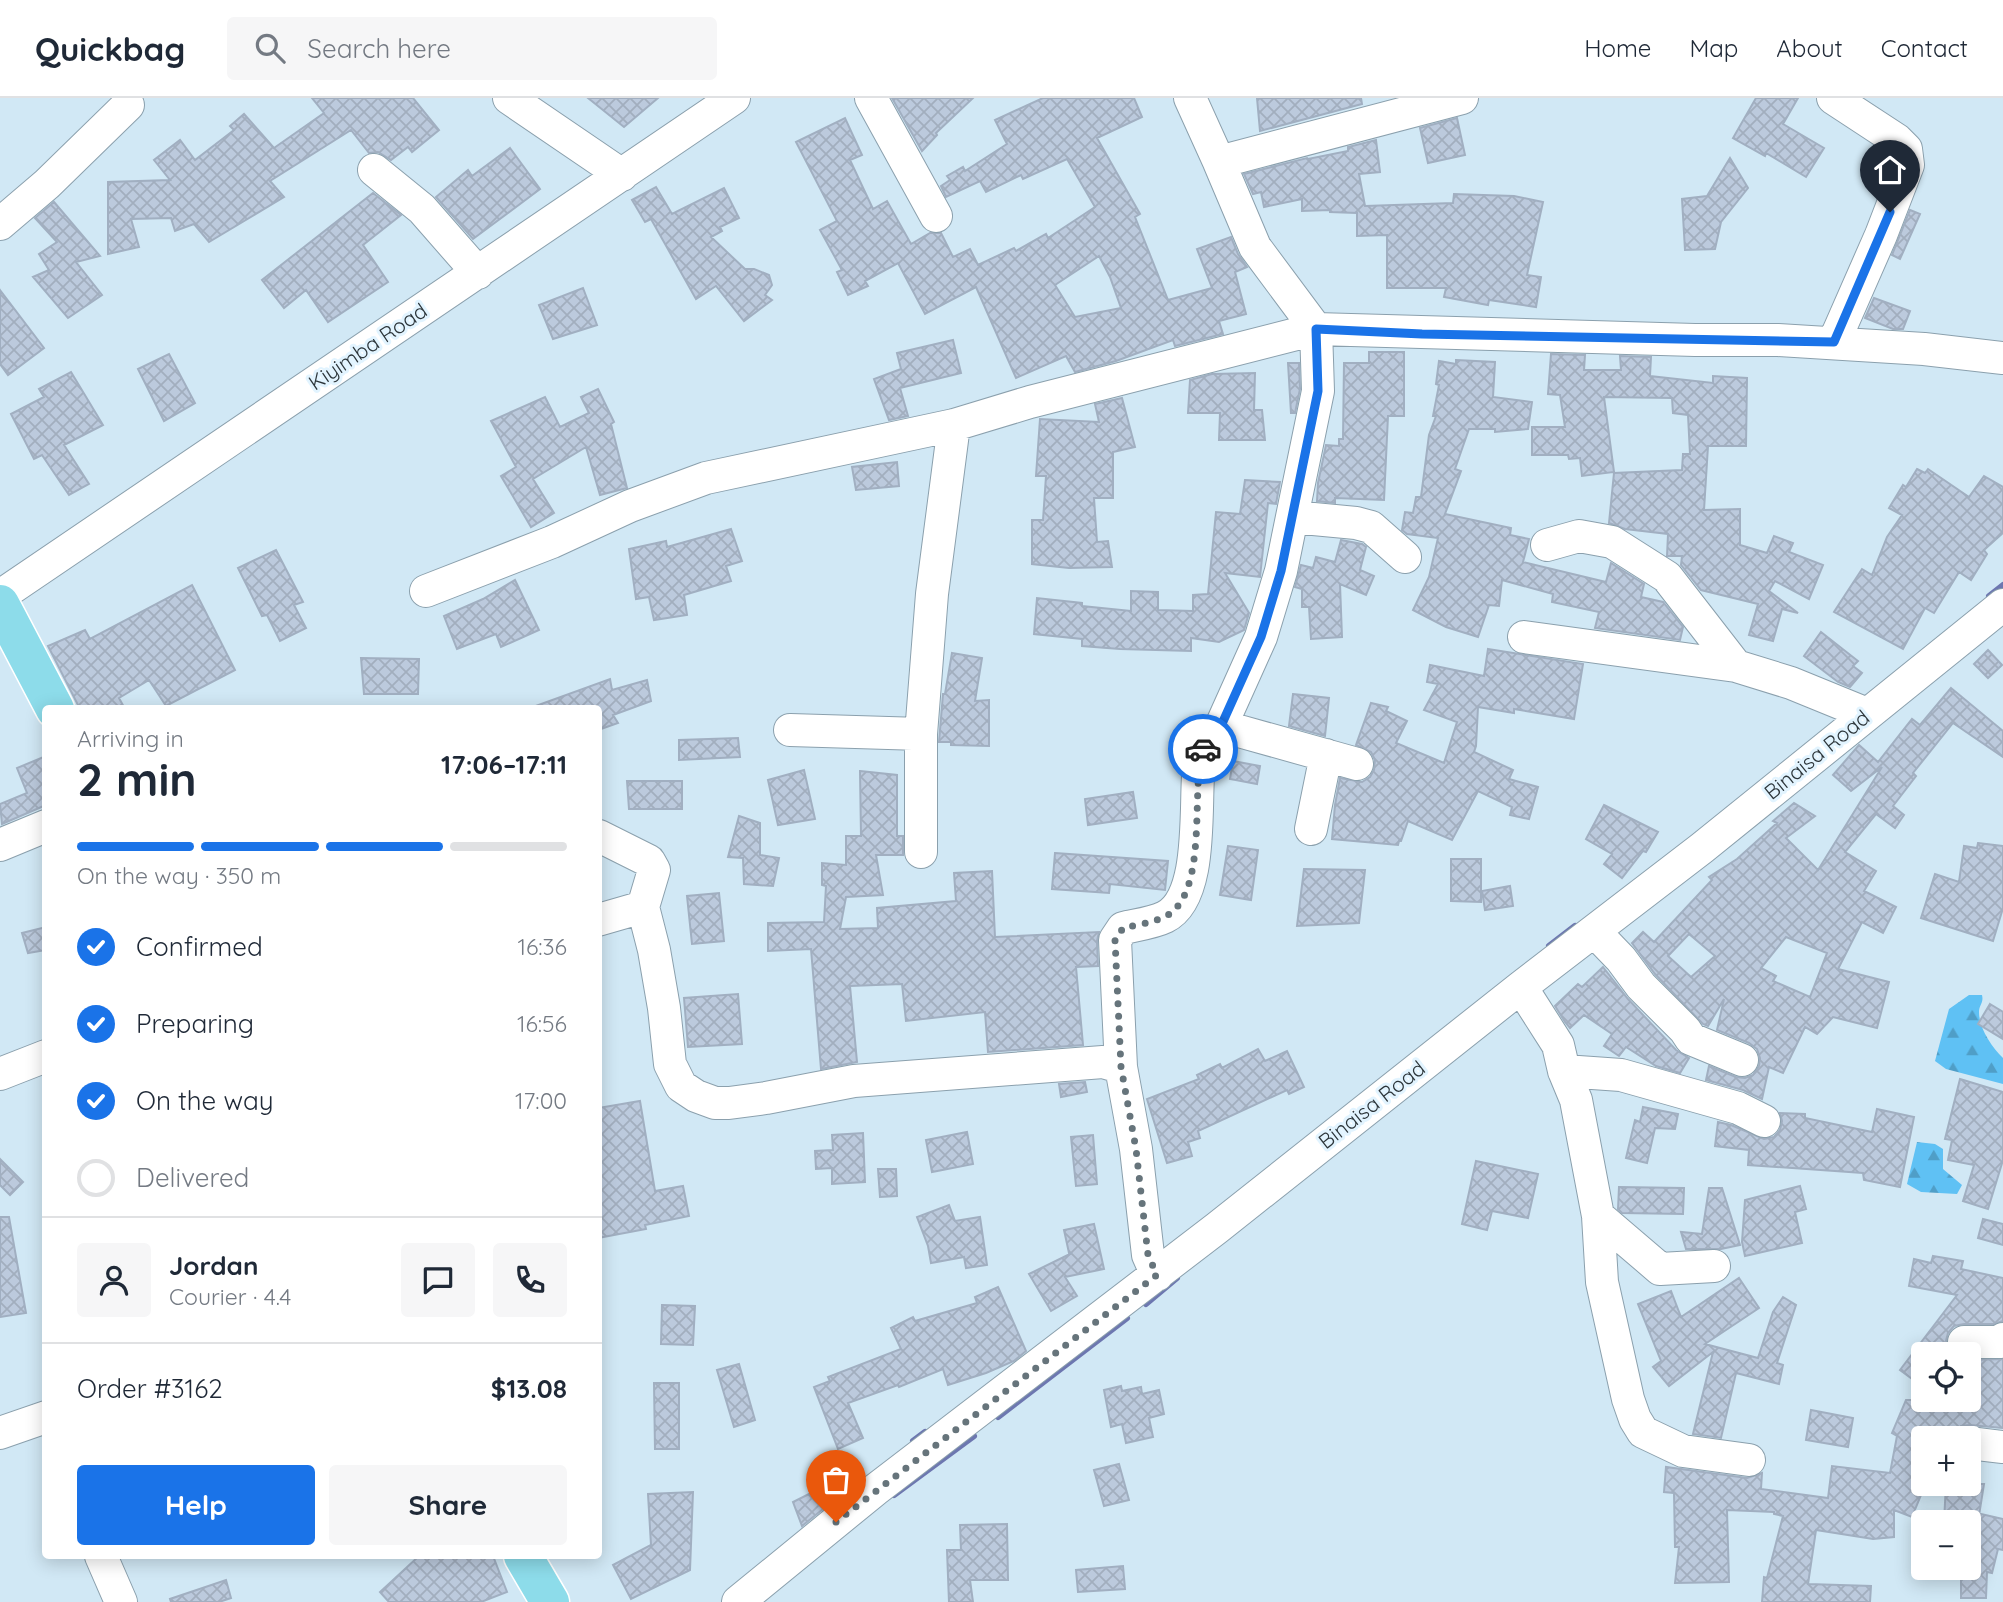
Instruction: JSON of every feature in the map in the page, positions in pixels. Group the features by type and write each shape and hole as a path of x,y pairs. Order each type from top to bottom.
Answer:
{"main road":[{"path":"0,604 53,705"},
{"path":"525,1559 550,1602"}],"street":[{"path":"509,98 622,175"},
{"path":"871,98 936,216"},
{"path":"1157,1275 1148,1255 1136,1149 1121,1067 1115,940 1123,928 1165,917 1180,905 1187,886 1198,834 1199,762 1205,745 1221,726 1261,637 1281,571 1318,391 1316,329 1255,247 1190,98"},
{"path":"1219,162 1462,98"},
{"path":"1833,98 1897,139 1906,149 1908,165 1834,342"},
{"name":"Kiyimba Road","path":"0,596 622,175 726,100"},
{"path":"0,224 47,184 128,106"},
{"path":"374,170 411,198 478,273"},
{"path":"426,591 552,542 630,506 706,478 954,425 1031,402 1316,329 1422,334 1834,342 2003,358"},
{"path":"921,852 921,734 932,594 954,425"},
{"path":"1292,517 1371,527 1405,557"},
{"path":"1547,545 1580,536 1612,542 1667,577 1736,666"},
{"name":"Binaisa Road","path":"738,1602 875,1490 1157,1275 1521,987 1702,848 2003,605"},
{"path":"1524,637 1736,666 1791,683 1867,714"},
{"path":"1221,726 1357,764"},
{"path":"790,730 921,734"},
{"path":"1311,829 1326,755"},
{"path":"0,845 42,828"},
{"path":"602,837 653,865 654,870 643,907 662,996 670,1064 681,1086 696,1096 715,1103 765,1098 854,1081 1102,1062 1121,1067"},
{"path":"602,919 643,907"},
{"path":"1594,931 1621,959 1641,986 1691,1038 1742,1060"},
{"path":"1521,987 1558,1045 1564,1071 1576,1100 1598,1216 1602,1282 1628,1399 1635,1419 1643,1433 1683,1451 1749,1460"},
{"path":"0,1074 42,1058"},
{"path":"1564,1071 1621,1075 1655,1083 1738,1108 1764,1121"},
{"path":"1598,1216 1660,1269 1714,1266"},
{"path":"1981,1342 2000,1342 2003,1339"},
{"path":"0,1433 42,1419"},
{"path":"1981,1444 2003,1447"},
{"path":"102,1559 121,1602"}],"green space":[{"path":"1969,995 1982,995 1979,1010 1981,1025 2003,1058 2003,1084 1946,1069 1935,1061 1949,1009"},
{"path":"1917,1142 1935,1144 1943,1149 1943,1169 1962,1185 1957,1194 1921,1192 1907,1184"}],"building":[{"path":"312,98 413,98 439,130 412,152 408,147 391,160 378,152 369,153 351,130 270,181 284,197 209,242 194,224 175,231 171,218 131,219 139,247 108,254 108,182 170,180 154,160 180,140 195,160 234,130 230,126 244,114 274,148 324,113"},
{"path":"588,98 658,98 624,127"},
{"path":"892,98 973,98 936,133 922,151"},
{"path":"1043,98 1134,98 1142,117 1097,138 1140,214 1135,217 1168,300 1212,288 1197,249 1231,237 1247,267 1235,272 1246,314 1219,321 1223,334 1175,346 1173,340 1116,361 1075,372 1066,356 1016,378 976,287 925,314 898,263 865,281 868,286 848,295 837,272 842,270 820,230 837,221 796,142 845,118 862,155 850,160 873,209 887,201 911,244 930,233 941,233 953,257 970,249 978,265 1014,248 1016,251 1046,234 1048,238 1095,207 1067,159 1023,179 1021,175 986,192 980,181 946,197 941,186 950,180 947,176 963,167 965,171 1007,144 995,120","holes":["1099,256 1121,308 1075,317 1055,285"]},
{"path":"1257,98 1361,98 1362,104 1260,131"},
{"path":"1756,98 1798,98 1783,124 1824,148 1806,177 1766,153 1765,156 1733,138"},
{"path":"1457,118 1465,155 1428,163 1420,128"},
{"path":"1376,140 1380,172 1359,174 1365,206 1453,203 1454,194 1514,196 1543,202 1527,275 1541,277 1536,307 1489,300 1488,305 1444,297 1446,288 1387,288 1387,235 1357,236 1357,213 1302,211 1302,199 1264,207 1261,192 1253,194 1244,174 1348,151 1348,147"},
{"path":"510,148 540,189 473,239 436,197 468,170 472,176"},
{"path":"1730,158 1748,188 1721,222 1715,249 1685,250 1682,199 1707,196"},
{"path":"656,187 672,214 724,188 739,218 720,227 722,231 711,237 745,269 754,269 769,275 772,285 765,295 772,300 744,321 716,286 696,299 651,219 645,222 632,200"},
{"path":"373,193 401,215 363,245 388,282 328,322 306,290 284,308 262,280"},
{"path":"54,202 100,256 76,262 102,295 68,318 33,277 49,270 39,254 57,242 35,218"},
{"path":"1910,210 1920,214 1900,259 1892,255"},
{"path":"583,288 597,325 553,339 539,305"},
{"path":"0,290 44,348 8,375 0,364"},
{"path":"1874,298 1910,311 1903,329 1893,329 1865,318"},
{"path":"953,340 961,373 900,388 908,416 889,420 874,379 901,369 897,353"},
{"path":"1369,352 1404,352 1404,416 1388,416 1384,500 1335,498 1335,503 1317,501 1326,445 1339,446 1339,439 1343,439 1344,363 1369,363"},
{"path":"169,354 195,403 164,421 138,369"},
{"path":"1551,354 1585,355 1584,370 1621,370 1620,356 1651,357 1650,376 1713,383 1713,376 1747,378 1746,446 1708,446 1704,510 1740,509 1740,545 1767,553 1774,536 1793,543 1789,552 1823,565 1809,599 1775,581 1769,591 1798,613 1782,609 1773,641 1749,635 1758,604 1701,590 1681,565 1682,556 1667,556 1668,534 1625,529 1609,523 1614,473 1682,470 1683,454 1690,454 1688,415 1673,413 1672,398 1604,397 1614,472 1582,476 1580,458 1569,459 1568,455 1532,455 1532,427 1565,427 1560,395 1548,394"},
{"path":"1456,360 1495,362 1493,397 1532,402 1528,429 1495,432 1495,429 1469,429 1455,469 1461,471 1445,514 1511,528 1510,535 1529,539 1523,562 1606,582 1611,563 1644,584 1641,597 1663,602 1683,627 1680,640 1595,628 1599,612 1552,602 1553,594 1502,580 1499,606 1489,605 1478,637 1446,627 1413,610 1429,577 1438,538 1407,534 1402,530 1405,512 1413,513 1416,497 1421,497 1429,435 1436,416 1433,416 1439,385 1436,384 1439,361 1456,364"},
{"path":"1288,363 1299,363 1300,389 1295,413 1291,413"},
{"path":"71,372 103,425 64,445 89,484 69,495 42,455 34,459 11,414 44,397 39,389"},
{"path":"1255,373 1254,410 1262,410 1265,440 1219,440 1220,413 1188,413 1190,380 1212,374"},
{"path":"598,389 614,422 611,424 627,488 600,495 586,447 533,479 554,513 531,527 501,476 516,467 491,421 545,397 560,427 589,413 581,397"},
{"path":"1122,398 1135,447 1113,452 1113,498 1094,498 1097,542 1108,541 1112,567 1069,568 1032,564 1032,520 1043,520 1046,476 1036,476 1040,419 1099,422 1095,404"},
{"path":"897,462 899,486 856,490 852,467"},
{"path":"1917,469 1925,473 1928,469 1969,497 1984,476 2003,487 2003,533 1984,550 1987,554 1971,580 1959,572 1934,613 1925,608 1903,649 1834,612 1862,569 1872,575 1887,537 1902,515 1889,508"},
{"path":"1245,480 1280,482 1276,504 1268,503 1260,577 1225,573 1249,613 1244,630 1219,642 1191,638 1191,651 1082,646 1082,639 1034,634 1037,598 1131,611 1131,591 1158,592 1158,610 1193,611 1193,595 1208,594 1216,512 1240,514"},
{"path":"731,529 742,561 726,566 731,581 684,595 687,615 654,620 649,597 636,599 629,549 666,541 667,547"},
{"path":"1341,540 1366,547 1360,570 1374,576 1366,595 1340,584 1342,637 1311,639 1309,607 1302,607 1302,589 1295,587 1301,565 1313,568 1316,557 1335,562"},
{"path":"276,550 303,602 294,605 306,628 280,641 267,615 262,616 238,568"},
{"path":"515,580 539,630 501,647 496,634 457,649 444,616 483,599"},
{"path":"192,585 235,670 168,705 149,680 119,698 123,705 78,705 48,646 85,630 90,639"},
{"path":"1821,632 1858,661 1853,666 1862,673 1850,687 1838,682 1804,656"},
{"path":"1488,649 1583,664 1574,719 1514,709 1514,713 1478,707 1474,752 1513,770 1509,779 1538,787 1529,819 1510,815 1512,807 1478,791 1452,840 1408,821 1398,845 1332,839 1340,778 1362,782 1370,777 1374,770 1375,760 1371,752 1356,745 1371,703 1388,707 1386,711 1407,721 1396,743 1444,763 1457,722 1424,710 1438,684 1427,682 1430,665 1484,676"},
{"path":"1988,650 2002,665 1988,678 1974,664"},
{"path":"952,653 982,658 975,701 989,700 989,746 939,742 943,694"},
{"path":"361,658 419,659 418,694 364,694"},
{"path":"610,679 612,690 647,680 651,701 613,715 618,723 602,729 602,705 538,705"},
{"path":"1951,688 2003,731 2003,757 1953,723 1913,773 1916,776 1893,806 1904,815 1895,828 1876,814 1845,852 1876,871 1864,891 1896,907 1883,933 1862,922 1838,969 1889,982 1877,1028 1833,1017 1817,1034 1805,1027 1783,1073 1769,1067 1762,1099 1743,1090 1706,1080 1709,1066 1736,1077 1753,1075 1759,1066 1757,1049 1717,1030 1724,999 1708,1026 1703,1024 1655,974 1632,943 1643,932 1654,942 1712,880 1709,877 1737,859 1777,823 1773,821 1794,803 1815,816 1786,838 1818,870 1882,767 1851,791 1833,775 1859,745 1878,762 1912,719 1920,725","holes":["1689,934 1715,956 1691,977 1668,956","1786,937 1827,953 1810,997 1773,981 1776,976 1761,968"]},
{"path":"1293,694 1329,698 1325,736 1289,726"},
{"path":"738,738 740,757 679,760 679,740"},
{"path":"42,758 42,807 2,824 0,804 27,793 17,768"},
{"path":"1233,761 1260,766 1257,784 1230,779"},
{"path":"804,770 815,819 778,825 768,780"},
{"path":"860,771 897,775 897,836 903,836 903,855 876,855 883,895 846,897 840,929 878,928 877,908 956,901 954,873 992,871 995,937 1099,932 1098,966 1076,967 1083,1045 988,1052 985,1012 906,1021 902,984 850,986 857,1062 821,1069 811,949 768,951 768,923 824,922 826,886 822,885 822,863 846,865 846,836 861,836"},
{"path":"627,781 682,781 682,809 629,809"},
{"path":"1133,792 1137,818 1088,825 1085,799"},
{"path":"1604,805 1658,832 1646,852 1643,851 1622,878 1604,864 1612,854 1586,839"},
{"path":"739,816 760,823 760,855 779,858 773,886 744,884 743,858 728,857"},
{"path":"1978,843 2003,846 2003,908 1993,941 1921,918 1935,874 1959,882 1964,846 1977,848"},
{"path":"1228,846 1258,850 1251,900 1220,895"},
{"path":"1055,853 1168,861 1165,890 1110,884 1109,893 1052,889"},
{"path":"1451,859 1481,859 1481,902 1451,901"},
{"path":"1304,869 1365,870 1359,923 1297,926"},
{"path":"1510,886 1513,906 1485,910 1482,891"},
{"path":"719,893 724,941 692,944 687,896"},
{"path":"42,928 42,951 28,953 22,933"},
{"path":"1603,967 1628,999 1676,1050 1689,1058 1680,1073 1656,1066 1626,1047 1619,1056 1604,1046 1612,1034 1584,1015 1570,1028 1565,1022 1555,1006 1578,984 1582,987"},
{"path":"738,994 742,1044 688,1047 684,998"},
{"path":"1990,1004 2003,1012 2003,1039 1978,1024"},
{"path":"1258,1049 1265,1061 1287,1051 1304,1087 1289,1094 1287,1090 1198,1131 1200,1138 1188,1142 1192,1156 1167,1163 1147,1099 1199,1079 1197,1075 1220,1064 1222,1068"},
{"path":"1960,1079 2003,1092 2003,1160 1988,1209 1963,1201 1974,1165 1948,1160 1952,1140 1945,1139"},
{"path":"1085,1082 1087,1092 1061,1097 1059,1084"},
{"path":"640,1101 655,1191 683,1186 689,1216 645,1225 646,1229 602,1237 602,1107"},
{"path":"1643,1107 1678,1114 1675,1129 1655,1128 1647,1163 1626,1158 1635,1120 1640,1122"},
{"path":"1877,1109 1914,1117 1900,1187 1864,1180 1863,1173 1748,1165 1749,1150 1715,1146 1718,1122 1764,1139 1774,1137 1780,1130 1780,1113 1805,1114 1805,1118 1872,1132"},
{"path":"967,1132 973,1164 932,1172 926,1140"},
{"path":"863,1133 865,1182 832,1184 832,1168 816,1169 815,1151 833,1150 832,1135"},
{"path":"1093,1135 1097,1184 1076,1186 1071,1137"},
{"path":"0,1159 23,1182 10,1195 0,1185"},
{"path":"1476,1161 1538,1174 1528,1218 1492,1211 1487,1230 1462,1224"},
{"path":"878,1169 896,1169 897,1196 880,1197"},
{"path":"1800,1186 1806,1209 1795,1212 1802,1243 1745,1256 1742,1242 1745,1200"},
{"path":"1619,1187 1684,1188 1683,1214 1622,1213 1618,1209"},
{"path":"1709,1188 1722,1188 1740,1245 1721,1249 1686,1249 1681,1232 1702,1234"},
{"path":"949,1205 955,1221 980,1217 987,1265 966,1268 964,1257 931,1263 917,1217"},
{"path":"0,1217 9,1217 26,1313 0,1317"},
{"path":"1983,1219 2003,1224 2003,1245 1978,1238"},
{"path":"1094,1224 1104,1269 1065,1277 1077,1296 1051,1311 1029,1274 1072,1253 1069,1253 1064,1230"},
{"path":"1933,1256 1963,1261 1961,1269 2003,1278 2003,1321 1954,1326 1948,1333 1946,1342 1921,1342 1957,1295 1909,1286 1914,1259 1931,1263"},
{"path":"1739,1278 1759,1308 1705,1344 1758,1358 1773,1312 1783,1297 1796,1305 1777,1363 1783,1365 1779,1384 1736,1373 1721,1438 1693,1434 1713,1352 1669,1386 1653,1367 1661,1361 1638,1304 1671,1291 1681,1317"},
{"path":"998,1287 1026,1351 1014,1361 948,1385 943,1369 899,1387 898,1385 848,1403 863,1438 838,1449 814,1387 830,1381 828,1377 901,1349 891,1328 913,1317 915,1321 977,1303 975,1297"},
{"path":"662,1305 695,1306 693,1345 661,1344"},
{"path":"1911,1356 1911,1378 1900,1370"},
{"path":"2003,1359 2003,1428 1970,1425 1911,1426 1911,1496 1921,1496 1915,1510 1911,1510 1911,1517 1894,1510 1894,1537 1873,1539 1816,1530 1808,1584 1871,1586 1870,1602 1762,1602 1764,1577 1767,1578 1783,1516 1774,1512 1727,1510 1729,1582 1675,1583 1679,1547 1675,1547 1674,1493 1664,1492 1666,1467 1747,1478 1762,1473 1761,1489 1828,1498 1832,1466 1890,1473 1897,1436 1892,1433 1906,1400 1911,1400 1911,1412 1981,1412 1981,1360"},
{"path":"739,1364 755,1420 734,1427 717,1370"},
{"path":"654,1383 679,1383 679,1449 655,1449"},
{"path":"1121,1386 1122,1391 1141,1387 1142,1394 1159,1390 1164,1414 1149,1418 1153,1437 1126,1443 1122,1424 1111,1427 1104,1390"},
{"path":"1811,1410 1853,1418 1848,1447 1806,1440"},
{"path":"1119,1464 1129,1500 1104,1506 1094,1470"},
{"path":"1981,1484 1984,1484 1980,1510 1945,1510 1945,1496 1981,1496"},
{"path":"821,1488 828,1505 802,1526 793,1502"},
{"path":"693,1492 690,1570 631,1599 613,1565 651,1545 648,1494"},
{"path":"1981,1514 2003,1519 2003,1550 1998,1549 1992,1573 1987,1572 1986,1598 1961,1598 1961,1580 1981,1580"},
{"path":"1007,1524 1008,1580 970,1580 973,1602 949,1602 947,1550 961,1550 960,1525"},
{"path":"416,1559 494,1559 507,1592 481,1602 389,1602 380,1592"},
{"path":"1123,1566 1125,1589 1078,1592 1076,1570"},
{"path":"226,1580 231,1598 219,1602 171,1602 170,1599"}],"waterway":[{"path":"1989,596 2003,585"},
{"path":"1549,946 1575,926"},
{"path":"1146,1304 1177,1278"},
{"path":"998,1417 1127,1318"},
{"path":"913,1441 925,1432"},
{"path":"894,1495 974,1436"}],"way so far":[{"path":"836,1522 1157,1275 1148,1255 1136,1149 1121,1067 1115,940 1123,928 1165,917 1180,905 1187,886 1198,834 1199,762 1203,749"}],"route":[{"path":"1203,749 1221,726 1261,637 1281,571 1318,391 1316,329 1422,334 1834,342 1890,212"}]}
